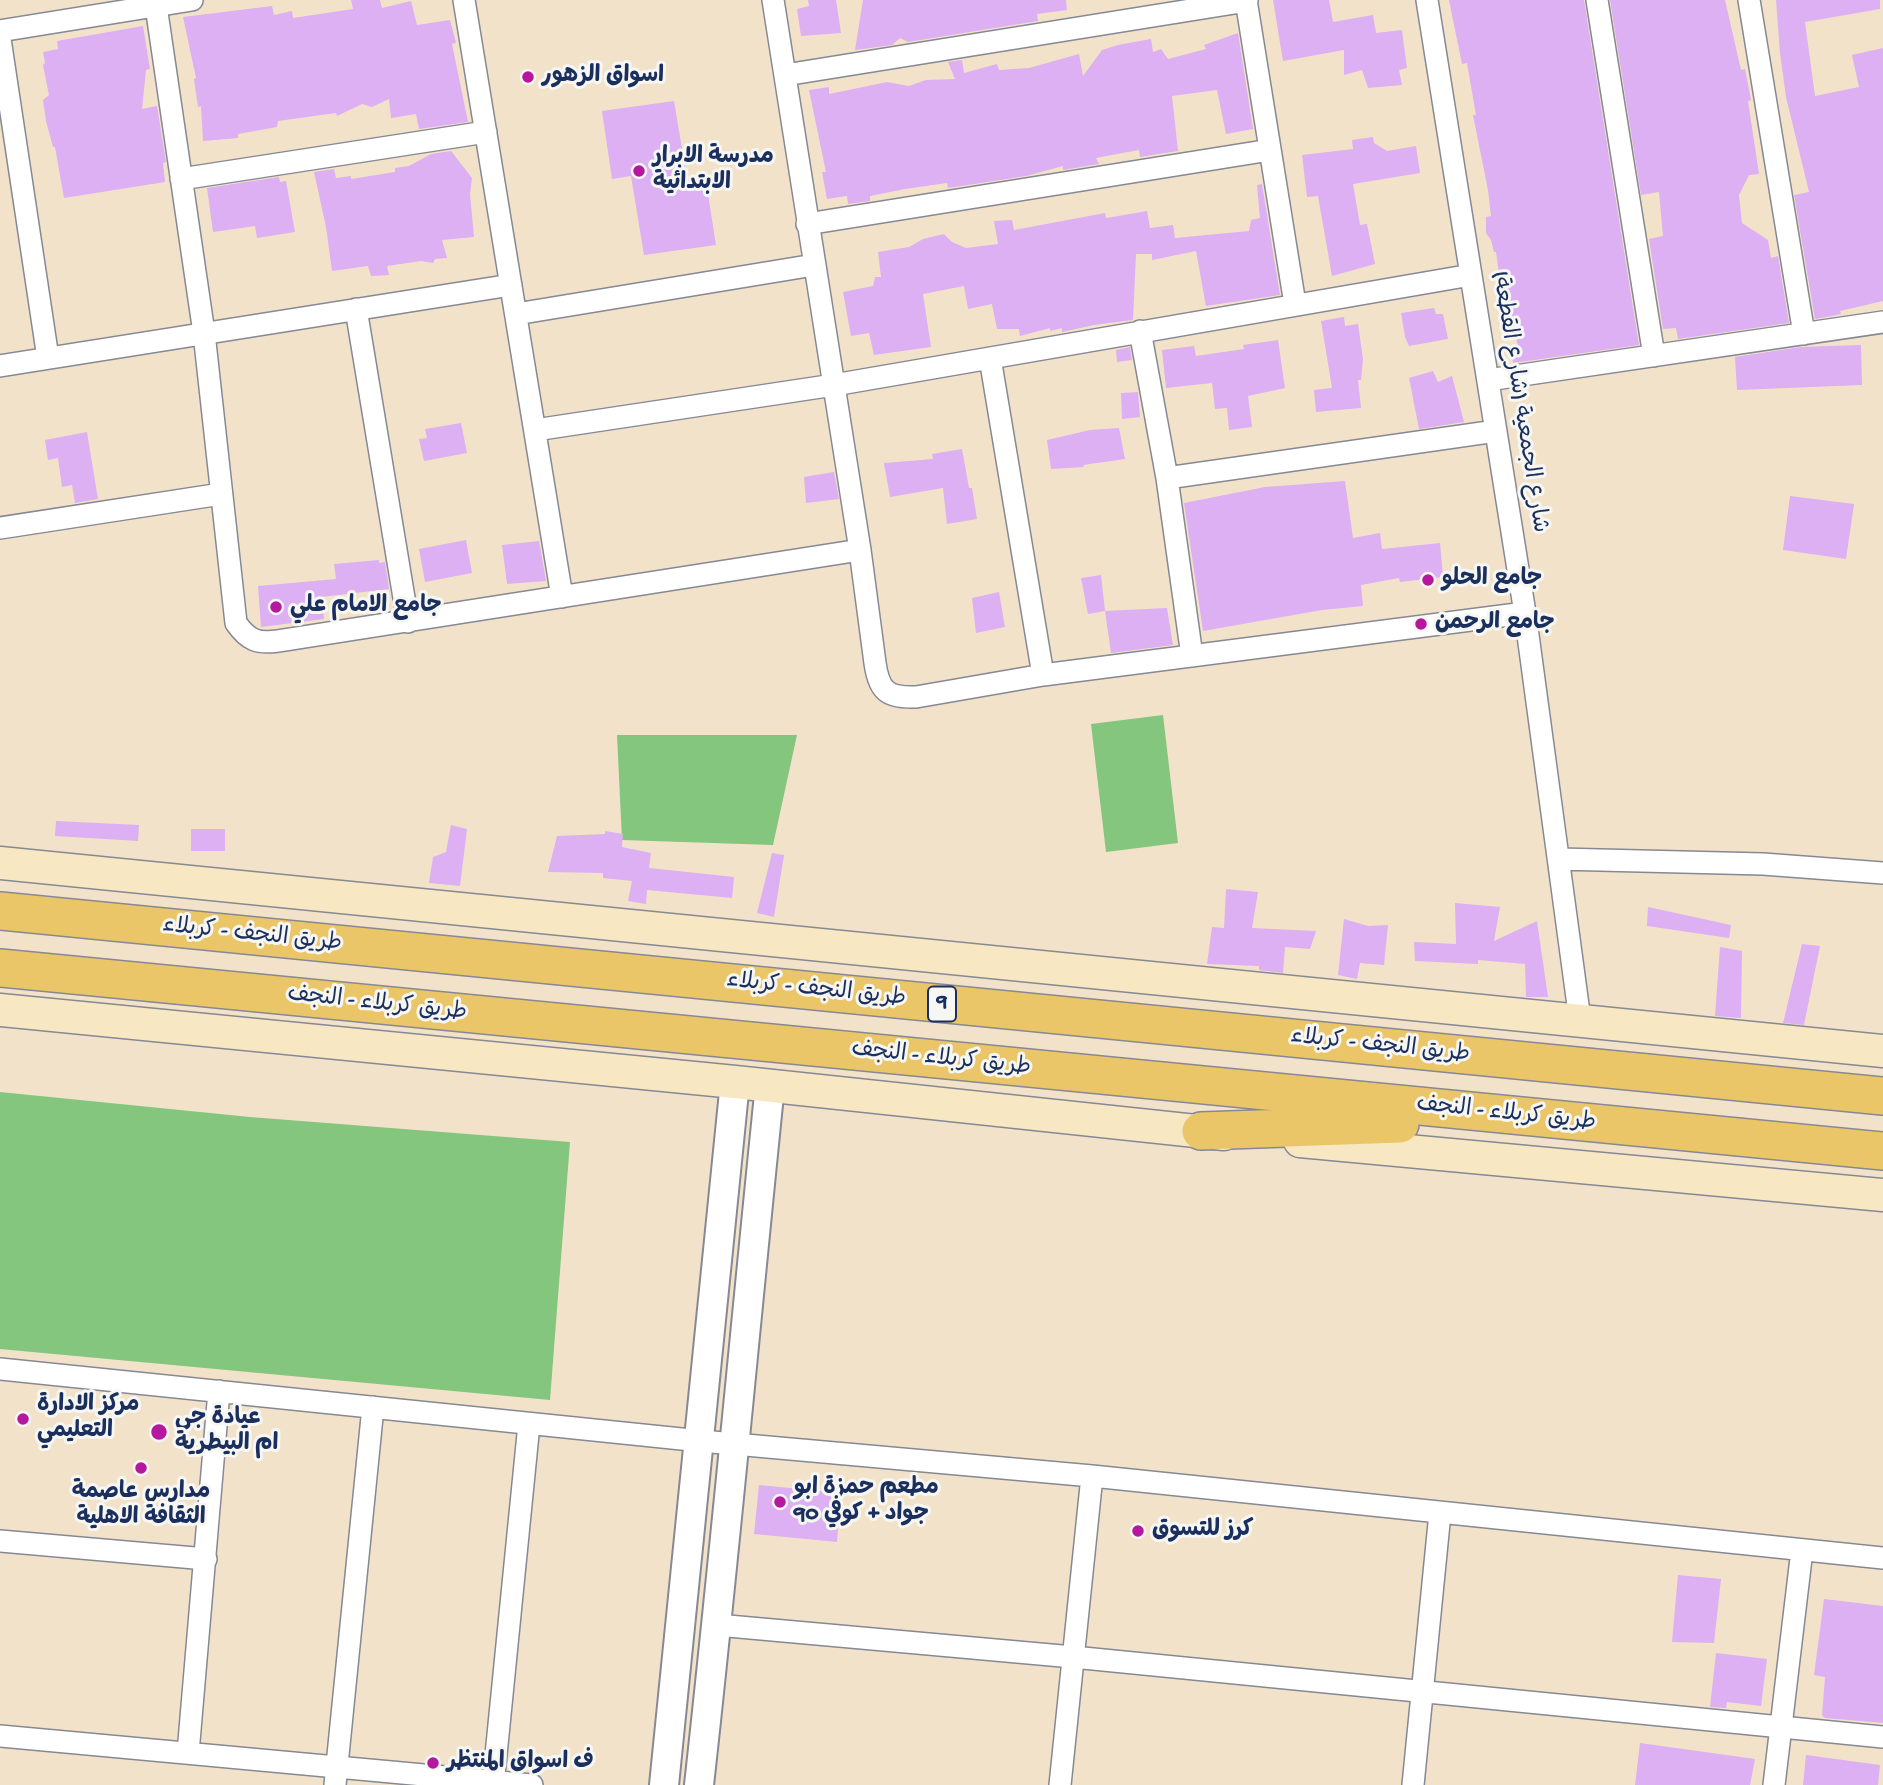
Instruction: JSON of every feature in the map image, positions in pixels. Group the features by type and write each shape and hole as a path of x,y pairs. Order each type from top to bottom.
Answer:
{"highway":[{"name":"طريق النجف - کربلاء","path":"0,911 1883,1096"},
{"name":"طريق کربلاء - النجف","path":"0,968 1883,1151"},
{"path":"1201,1131 1539,1118"}],"main road":[{"path":"0,863 1883,1051"},
{"path":"0,1010 770,1085 1201,1131 1883,1195"}],"street":[{"path":"0,30 148,4 192,0"},
{"path":"464,0 562,597"},
{"path":"773,0 860,550 877,680 885,691 901,697 916,697 1043,675 1525,612"},
{"path":"785,75 1247,0 1295,304"},
{"name":"شارع الجمعية (شارع القطعة)","path":"1427,0 1525,612 1580,1020"},
{"path":"1597,0 1654,356"},
{"path":"1749,0 1804,334"},
{"path":"148,4 181,180 204,333 236,623 246,637 261,643 860,550"},
{"path":"0,39 48,358"},
{"path":"181,180 486,132"},
{"path":"807,224 1270,150"},
{"path":"516,314 814,265"},
{"path":"535,430 834,385 1471,275"},
{"path":"0,366 511,285"},
{"path":"356,309 408,622"},
{"path":"1488,380 1883,322"},
{"path":"1140,331 1167,478 1192,656"},
{"path":"990,358 1043,675"},
{"path":"1167,478 1496,431"},
{"path":"0,528 221,494"},
{"path":"1559,859 1763,864 1883,873"},
{"path":"664,1785 736,1082"},
{"path":"699,1785 770,1085"},
{"path":"0,1369 701,1441 1092,1476 1883,1558"},
{"path":"188,1753 219,1391"},
{"path":"336,1776 373,1407"},
{"path":"494,1783 529,1424"},
{"path":"1060,1785 1092,1476"},
{"path":"696,1487 713,1483 722,1486 729,1494"},
{"path":"1413,1785 1440,1513"},
{"path":"0,1541 206,1559"},
{"path":"1774,1785 1802,1550"},
{"path":"717,1625 1073,1657 1883,1737"},
{"path":"0,1736 188,1753 336,1776 532,1785"}],"green space":[{"path":"1163,715 1178,843 1106,852 1091,724"},
{"path":"617,735 797,735 773,845 622,840"},
{"path":"0,1092 250,1117 570,1142 550,1400 0,1349"}],"building":[{"path":"351,0 380,0 382,8 411,1 417,25 450,20 456,43 452,44 468,122 419,129 416,114 391,118 389,99 372,107 362,104 337,116 336,113 278,121 277,127 238,134 238,138 203,141 201,106 198,107 196,78 183,17 272,6 274,15 292,11 293,18 353,9"},
{"path":"808,0 836,0 841,33 801,36 797,9 809,6"},
{"path":"863,0 1066,0 1067,10 1037,14 1038,21 908,42 900,38 892,45 855,50"},
{"path":"1273,0 1329,0 1333,22 1373,15 1376,33 1402,30 1407,68 1399,70 1402,85 1368,88 1362,70 1344,75 1344,50 1283,61"},
{"path":"1449,0 1584,0 1639,345 1513,363 1511,348 1518,346 1514,328 1511,328 1504,287 1501,288 1496,252 1486,233 1486,217 1491,216 1488,190 1473,115 1476,115 1467,63 1462,64"},
{"path":"1610,0 1725,0 1741,70 1745,69 1759,174 1749,175 1739,195 1742,223 1768,240 1771,258 1778,256 1789,323 1678,339 1676,328 1663,329 1649,239 1663,236 1659,192 1641,195"},
{"path":"1776,0 1880,0 1880,9 1805,22 1815,96 1859,87 1852,55 1883,48 1883,301 1815,319 1794,195 1809,192 1786,97"},
{"path":"143,26 150,69 146,70 142,109 157,106 166,162 163,163 165,182 64,198 55,147 46,121 43,100 49,95 43,52 58,49 57,41"},
{"path":"1238,33 1253,129 1226,134 1217,90 1172,96 1178,151 1140,157 1139,150 1096,158 1099,164 1063,170 1063,166 1026,176 948,188 947,183 905,189 870,196 870,201 848,204 847,196 827,199 822,172 826,172 809,90 829,87 829,94 887,82 909,86 926,80 955,79 948,62 962,60 964,73 997,64 999,70 1029,68 1079,54 1083,76 1102,50 1118,45 1151,39 1153,52 1161,49 1168,59 1206,49 1204,45"},
{"path":"674,101 687,179 705,175 716,245 644,255 631,176 612,179 602,111"},
{"path":"1373,137 1374,143 1387,151 1416,146 1420,173 1353,184 1360,225 1367,224 1375,264 1332,276 1318,196 1307,197 1302,155 1353,149 1352,140"},
{"path":"451,151 472,178 470,194 474,237 442,240 447,258 435,259 433,263 421,261 387,266 389,275 371,276 368,266 332,271 314,172 334,169 336,178 351,176 351,179 395,172 395,168 409,166 431,154"},
{"path":"279,177 280,182 286,181 295,232 257,238 255,226 213,232 207,188"},
{"path":"1262,184 1280,295 1206,306 1196,251 1152,260 1152,254 1136,254 1133,320 1062,332 1062,328 1050,331 1050,328 1020,336 1019,329 997,329 992,304 968,309 964,286 923,294 931,347 874,355 869,333 851,336 843,292 873,286 875,277 881,277 878,252 909,247 923,239 944,234 952,242 966,248 998,244 994,221 1012,220 1014,230 1105,213 1106,218 1147,211 1150,228 1173,225 1175,238 1249,231 1251,220 1260,218 1257,185"},
{"path":"1434,308 1436,314 1443,314 1448,339 1409,346 1401,313"},
{"path":"1344,317 1345,326 1358,324 1363,359 1361,380 1358,380 1361,408 1316,412 1314,390 1332,388 1321,321"},
{"path":"1278,340 1285,388 1248,396 1252,427 1229,430 1227,408 1215,409 1212,383 1166,388 1162,350 1194,346 1196,356 1244,349 1243,345"},
{"path":"1861,345 1862,385 1737,390 1735,357 1801,347"},
{"path":"1130,347 1132,360 1117,362 1116,350"},
{"path":"1433,371 1438,382 1452,376 1464,422 1419,429 1409,378"},
{"path":"1138,392 1140,417 1122,419 1121,393"},
{"path":"461,423 467,453 424,461 419,439 427,438 425,429"},
{"path":"1119,428 1125,459 1083,465 1084,467 1051,469 1047,440 1090,430"},
{"path":"87,432 98,499 75,503 72,485 62,487 58,458 48,460 45,440"},
{"path":"962,449 977,519 947,524 943,488 890,497 884,463 933,459 932,454"},
{"path":"834,472 839,499 806,503 804,477"},
{"path":"1345,481 1353,538 1380,533 1382,549 1440,543 1443,577 1400,582 1399,578 1361,585 1363,606 1322,610 1203,631 1184,503 1265,487"},
{"path":"1790,496 1854,504 1846,559 1783,550"},
{"path":"466,540 472,573 425,582 419,549"},
{"path":"539,541 546,581 507,584 502,545"},
{"path":"379,560 379,563 385,562 389,589 321,597 324,619 261,627 258,586 336,579 334,564"},
{"path":"1101,575 1105,611 1088,614 1081,578"},
{"path":"999,592 1005,627 976,633 972,598"},
{"path":"1167,608 1173,645 1111,653 1105,611"},
{"path":"56,821 139,825 138,841 55,836"},
{"path":"451,825 467,829 460,886 429,883 433,857 446,852"},
{"path":"191,829 225,829 225,851 191,851"},
{"path":"605,831 623,834 622,847 651,853 649,868 734,877 732,898 647,890 646,904 628,901 632,881 603,878 603,873 548,872 557,836 605,834"},
{"path":"772,853 784,855 774,917 757,913"},
{"path":"1226,889 1258,892 1252,928 1316,931 1310,949 1285,947 1283,973 1259,970 1259,966 1207,964 1212,927 1224,928"},
{"path":"1455,903 1500,907 1494,941 1537,921 1548,997 1526,997 1525,964 1478,960 1478,964 1415,961 1414,942 1456,944"},
{"path":"1648,907 1731,925 1729,938 1647,926"},
{"path":"1344,919 1368,926 1388,925 1384,965 1360,963 1357,979 1338,975"},
{"path":"1802,944 1820,946 1804,1025 1783,1023"},
{"path":"1720,947 1742,951 1741,1018 1715,1016"},
{"path":"759,1485 841,1493 837,1542 754,1534"},
{"path":"1678,1575 1721,1579 1714,1643 1672,1642"},
{"path":"1824,1599 1883,1606 1883,1723 1825,1718 1822,1715 1825,1677 1814,1675"},
{"path":"1716,1653 1767,1659 1761,1706 1727,1702 1726,1708 1710,1707"},
{"path":"1640,1743 1755,1759 1750,1785 1635,1785"},
{"path":"1806,1755 1880,1765 1878,1785 1803,1785"}],"place":[{"name":"اسواق الزهور","path":"528,77"},
{"name":"مدرسة الابرار الابتدائية","path":"639,171"},
{"name":"جامع الحلو","path":"1428,580"},
{"name":"جامع الامام علي","path":"276,607"},
{"name":"جامع الرحمن","path":"1421,624"},
{"name":"مركز الادارة التعليمي","path":"23,1419"},
{"name":"عيادة جي ام البيطرية","path":"159,1432"},
{"name":"مدارس عاصمة الثقافة الاهلية","path":"141,1468"},
{"name":"مطعم حمزة ابو جواد + كوفي 90","path":"780,1502"},
{"name":"كرز للتسوق","path":"1138,1531"},
{"name":"ف اسواق المنتظر","path":"433,1763"}]}
